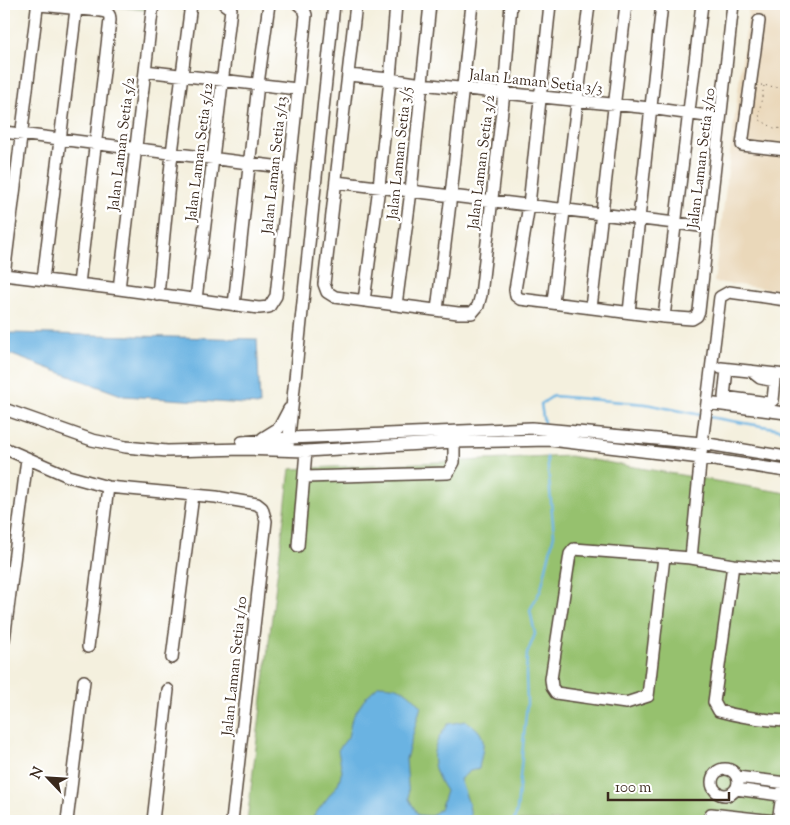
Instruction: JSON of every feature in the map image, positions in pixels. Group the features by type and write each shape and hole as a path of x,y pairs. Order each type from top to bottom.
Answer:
{"street":[{"name":"Jalan Laman Setia 5/2","path":"119,289 153,4"},
{"path":"158,294 172,153 191,4"},
{"path":"79,284 110,15 107,12 101,11 40,5 36,8 4,275 234,305 258,84 269,4"},
{"name":"Jalan Laman Setia 5/13","path":"234,305 259,308 269,307 276,296 288,168 306,15 304,9 298,4"},
{"path":"288,444 334,4"},
{"path":"356,4 324,284 327,292 335,297 437,310 472,4"},
{"path":"364,301 379,188 396,4"},
{"name":"Jalan Laman Setia 3/5","path":"396,304 411,191 430,4"},
{"name":"Jalan Laman Setia 3/2","path":"437,310 472,313 478,306 481,295 504,93 511,4"},
{"path":"550,4 529,205 515,290 516,296 520,299 664,318 702,4"},
{"path":"553,302 589,4"},
{"path":"591,308 626,4"},
{"path":"629,312 662,4"},
{"name":"Jalan Laman Setia 3/10","path":"664,318 692,319 697,316 699,311 733,4"},
{"name":"Jalan Laman Setia 5/12","path":"196,299 222,80 227,6"},
{"path":"42,280 76,9"},
{"path":"759,21 742,145 786,150"},
{"path":"145,71 297,89"},
{"name":"Jalan Laman Setia 3/3","path":"348,75 650,108 720,118"},
{"path":"4,132 288,168"},
{"path":"336,182 379,188 451,194 491,201 564,208 708,227"},
{"path":"691,558 702,443 720,297 728,292 786,300"},
{"path":"711,367 786,375"},
{"path":"727,368 724,396 786,413"},
{"path":"706,412 748,404 769,403 773,400 775,381 760,378 751,371"},
{"path":"254,442 271,435 279,428 286,417 293,399"},
{"path":"4,403 93,435 167,445 254,442 288,444 306,451 454,442 550,440 701,458 786,471"},
{"path":"4,409 92,440 126,447 166,451 244,449 288,444 532,428 702,443 786,457"},
{"path":"305,477 448,473 454,462 454,442"},
{"path":"4,448 68,476 108,487 192,496 172,658"},
{"path":"298,546 306,451"},
{"path":"4,640 27,459"},
{"path":"88,647 108,487"},
{"name":"Jalan Laman Setia 1/10","path":"192,496 216,496 257,504 265,513 266,521 232,821"},
{"path":"664,557 648,696 626,703 556,693 552,687 551,679 572,551 574,549 691,558 733,565 786,570"},
{"path":"733,565 714,702 719,711 733,715 759,720 786,721"},
{"path":"67,821 84,681"},
{"path":"153,821 168,690"},
{"path":"736,790 738,781 732,771 724,769 716,773 712,780 714,789 720,794 729,794 736,790 784,796"},
{"path":"708,821 711,814 777,821 784,796 785,783 737,777"}],"path":[{"path":"786,70 786,79"},
{"path":"750,84 784,88 786,86"},
{"path":"764,86 759,113 760,120 774,128 786,129"},
{"path":"780,210 786,210"}],"shaded area":[{"path":"749,4 786,4 786,291 714,282"}],"green space":[{"path":"97,4 146,4 145,10"},
{"path":"570,456 786,493 786,821 247,821 290,469"}],"water":[{"path":"11,333 257,339 260,405 124,396 4,352 4,337"},
{"path":"379,685 393,686 403,690 421,706 406,759 409,799 418,815 431,816 440,809 446,791 436,773 434,757 437,741 448,724 466,721 479,731 482,736 483,747 479,769 470,771 460,779 469,805 469,821 310,821 338,784 342,771 338,750 348,737 352,718 366,697"}],"waterway":[{"path":"544,424 541,404 553,396 646,404 701,415"},
{"path":"709,417 786,430"},
{"path":"514,821 517,810 527,703 527,654 535,634 530,610 541,589 554,535 547,457"}]}
